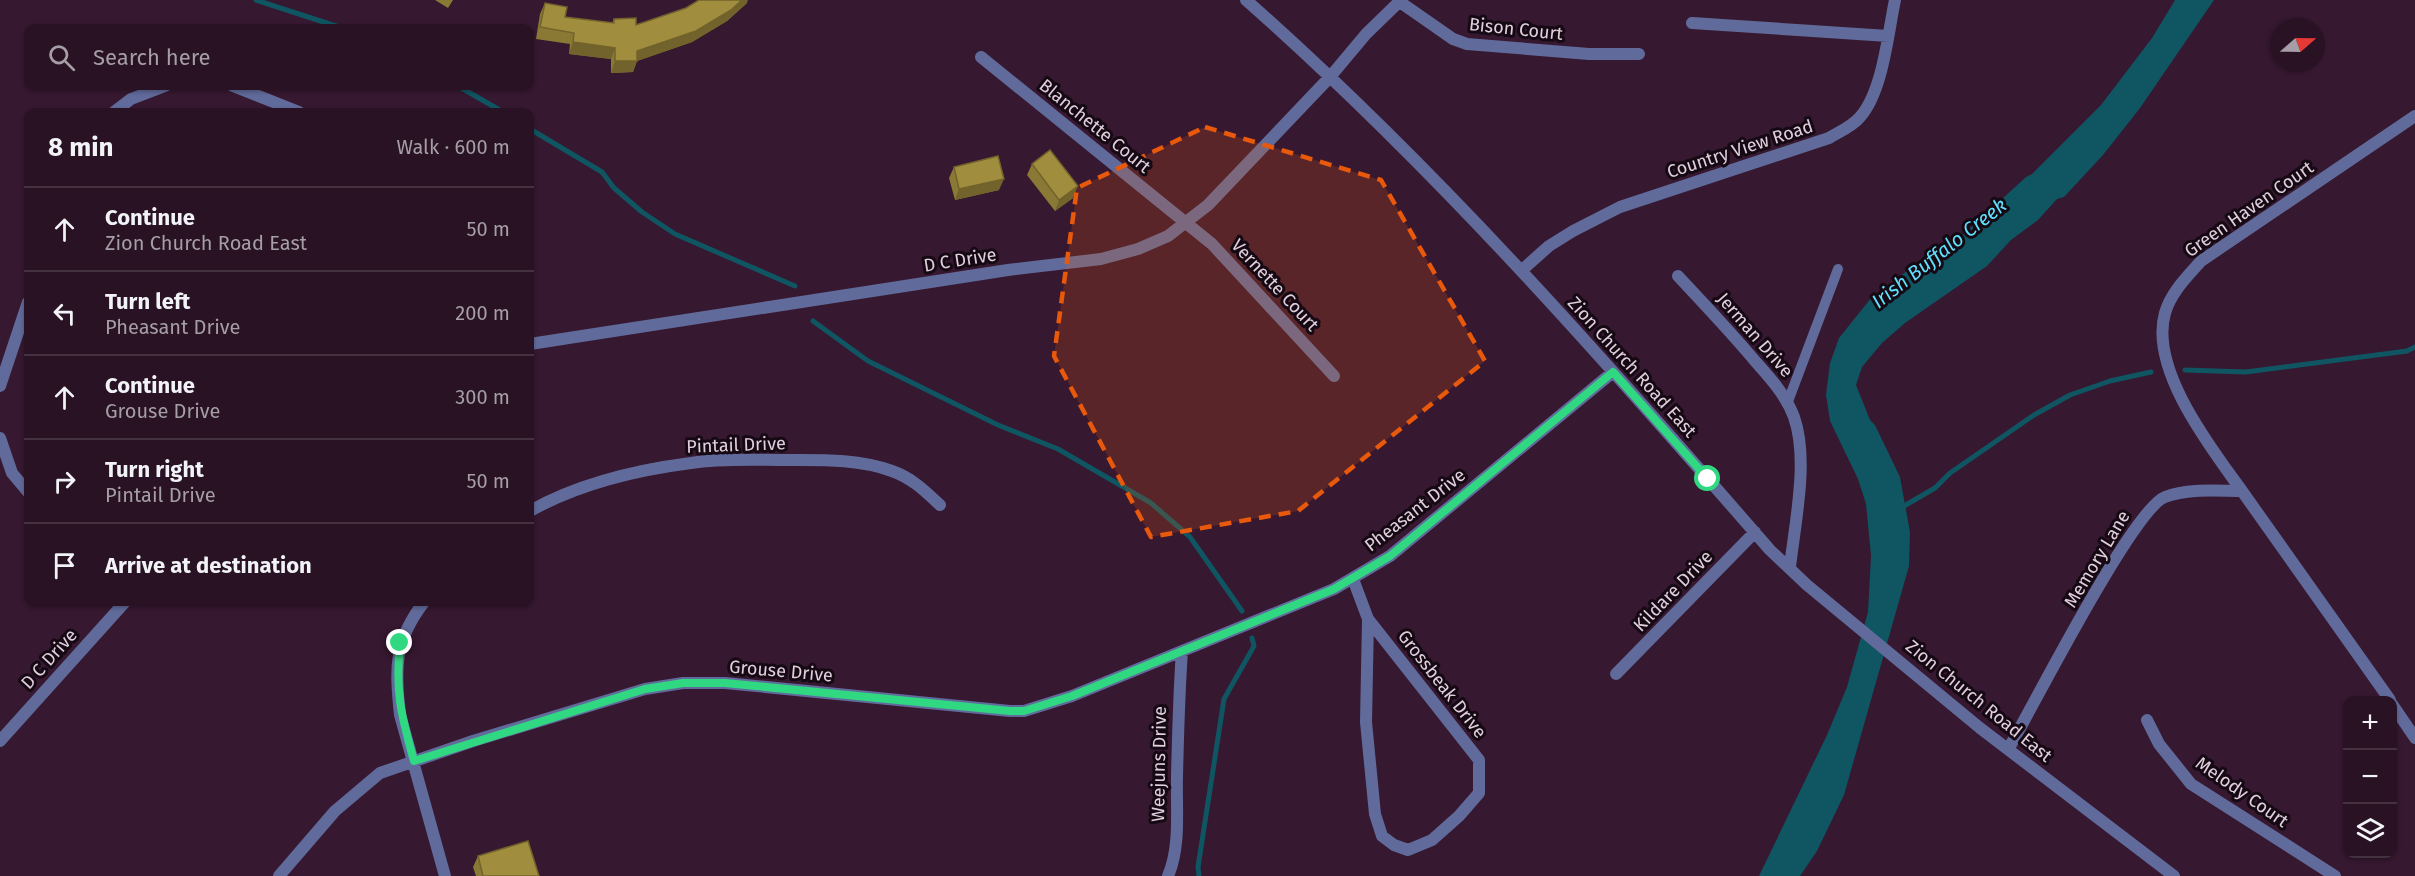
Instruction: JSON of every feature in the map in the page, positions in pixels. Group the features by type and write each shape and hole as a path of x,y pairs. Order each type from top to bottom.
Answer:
{"street":[{"name":"Zion Church Road East","path":"1246,0 1330,77 1522,270 1770,550 1807,585 1980,728 2174,876"},
{"name":"Country View Road","path":"1522,270 1557,241 1620,207 1829,138 1859,118 1869,104 1888,36 1895,0"},
{"name":"D C Drive","path":"534,343 1008,270 1101,260 1138,249 1168,236 1208,205 1330,77 1366,34 1400,1"},
{"name":"Bison Court","path":"1400,1 1454,39 1467,44 1589,54 1639,54"},
{"path":"1692,23 1888,36"},
{"name":"Blanchette Court","path":"981,57 1187,222"},
{"path":"119,108 131,99 155,90"},
{"path":"243,90 289,108"},
{"name":"Green Haven Court","path":"2242,491 2179,394 2170,375 2164,352 2163,331 2165,314 2176,289 2201,261 2415,116"},
{"name":"Vernette Court","path":"1187,222 1241,273 1334,376"},
{"name":"Jerman Drive","path":"1678,276 1729,330 1781,392 1794,417 1799,448 1799,487 1790,567"},
{"path":"0,386 24,314"},
{"name":"Pheasant Drive","path":"1182,651 1334,589 1390,556 1613,372"},
{"path":"0,438 12,473 24,487"},
{"name":"Pintail Drive","path":"534,509 561,496 616,477 692,462 721,460 828,460 875,466 894,471 918,484 940,505"},
{"path":"2242,491 2387,696"},
{"name":"Memory Lane","path":"2009,748 2114,561 2145,514 2163,497 2187,492 2242,491"},
{"name":"Kildare Drive","path":"1616,674 1755,532"},
{"name":"Grossbeak Drive","path":"1353,579 1368,619 1479,760 1479,793 1459,816 1432,840 1408,850 1394,845 1382,836 1375,814 1366,722 1368,619"},
{"name":"D C Drive","path":"0,741 121,606"},
{"path":"421,606 400,643 398,665 400,715 446,876"},
{"name":"Grouse Drive","path":"279,876 335,811 380,773 645,689 683,683 725,683 1024,711 1072,696 1182,651"},
{"name":"Weejuns Drive","path":"1168,876 1173,864 1176,836 1178,709 1182,651"},
{"path":"2397,711 2415,738"},
{"name":"Melody Court","path":"2148,720 2159,744 2191,784 2336,876"}],"lane":[{"path":"1787,404 1838,269"}],"highlighted area":[{"path":"1205,127 1381,180 1485,361 1298,511 1151,537 1054,356 1077,188"}],"water":[{"name":"Irish Buffalo Creek","path":"2175,0 2214,0 2140,108 2103,155 2064,197 2057,199 2038,220 2011,240 1987,266 1905,323 1882,343 1862,367 1856,385 1870,420 1875,425 1900,477 1910,532 1909,566 1844,795 1817,851 1800,876 1759,876 1827,735 1847,687 1868,612 1871,556 1866,504 1858,479 1830,421 1826,395 1830,363 1839,338 1872,297 1915,265 1965,233 2032,174 2101,105 2152,38"}],"building":[{"path":"699,0 742,0 731,10 696,31 637,51 637,61 615,61 615,48 573,42 574,33 540,27 545,3 567,7 565,17 614,23 614,19 636,18 636,25 686,8"},
{"path":"1050,150 1078,186 1059,200 1032,164"},
{"path":"998,156 1004,179 959,189 954,167"},
{"path":"528,841 539,876 483,876 478,856"}],"waterway":[{"path":"256,0 330,24"},
{"path":"465,90 496,108"},
{"path":"534,131 602,172 614,188 642,212 675,234 795,286"},
{"path":"813,321 868,361 998,425 1058,449 1151,503 1190,537 1242,611"},
{"path":"2185,370 2246,372 2407,351 2415,347"},
{"path":"1900,506 1904,506 1935,488 1950,473 2034,415 2070,395 2110,381 2151,372"},
{"path":"1199,876 1198,867 1224,699 1254,646 1252,638"}],"route":[{"path":"400,643 398,690 400,715 414,761 645,689 683,683 725,683 1024,711 1072,696 1334,589 1353,579 1390,556 1613,372 1708,479"}]}
